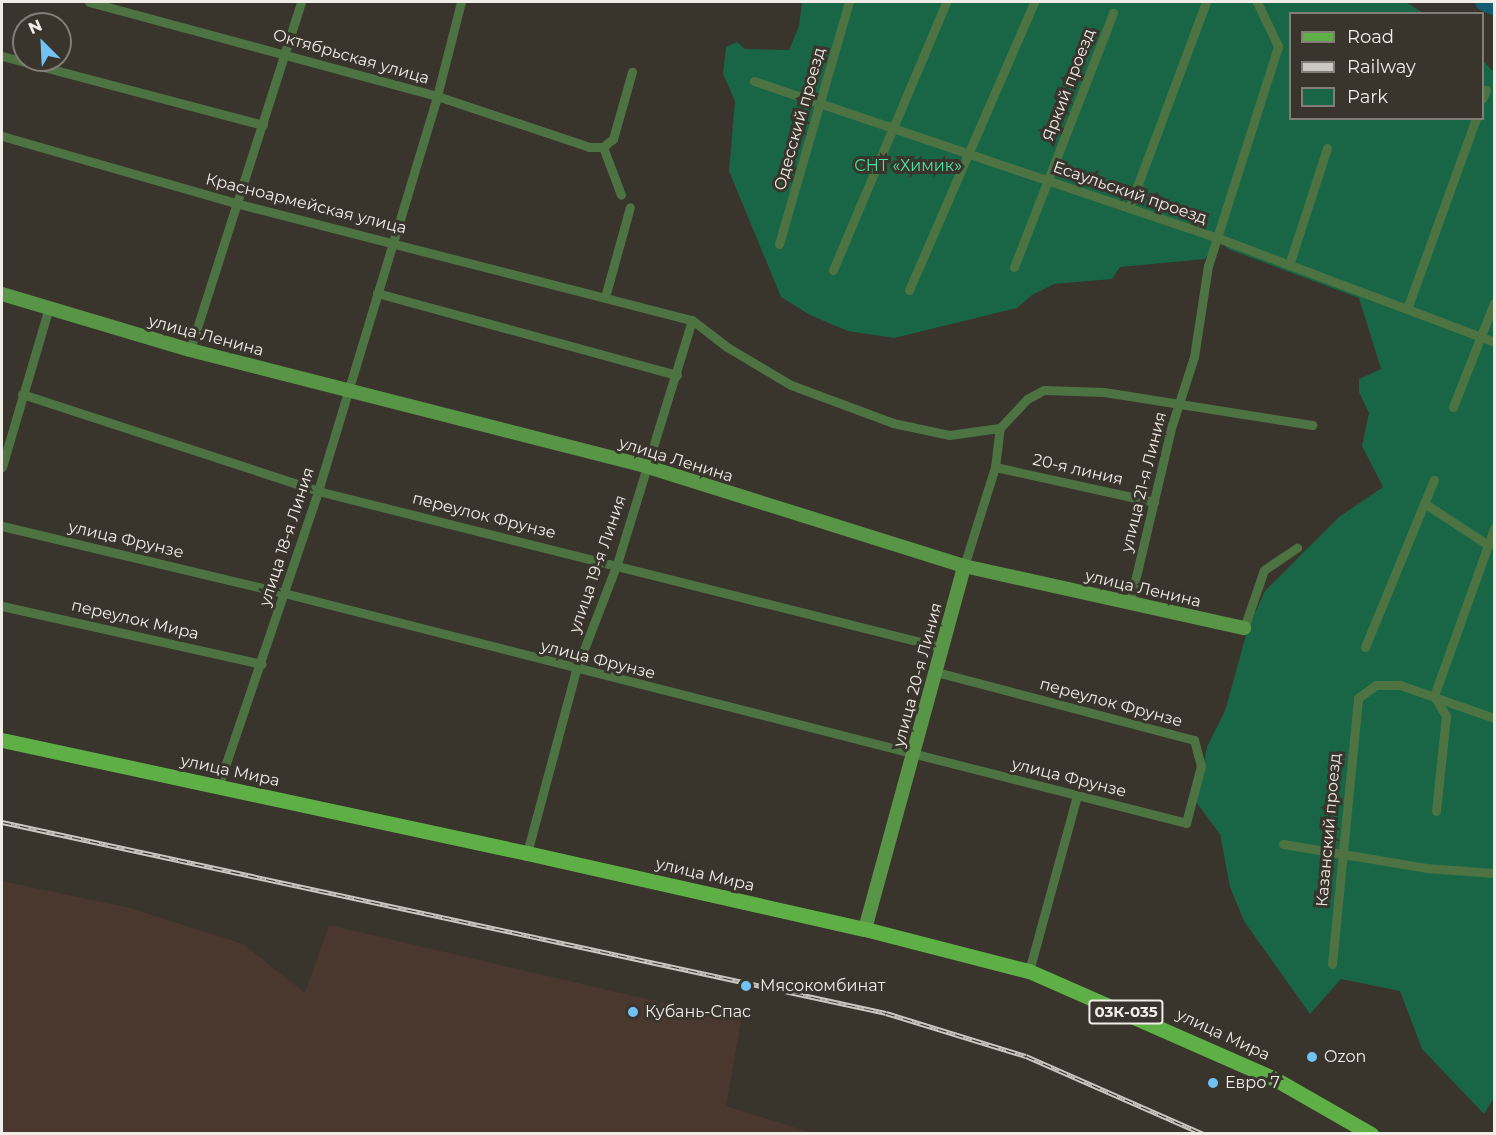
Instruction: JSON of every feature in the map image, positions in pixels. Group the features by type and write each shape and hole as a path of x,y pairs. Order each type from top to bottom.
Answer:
{"main road":[{"name":"улица Ленина","path":"2,294 190,350 350,389 648,467 964,566 1244,628"},
{"name":"улица 20-я Линия","path":"865,929 944,648 964,566"},
{"name":"улица Мира","path":"2,740 528,853 865,929 1029,971 1234,1059 1371,1134"}],"street":[{"name":"Октябрьская улица","path":"89,2 285,53 437,96 589,147 603,147"},
{"path":"190,350 239,204 302,2"},
{"name":"улица 18-я Линия","path":"218,787 262,664 350,389 392,241 437,96 460,2"},
{"name":"Одесский проезд","path":"779,244 849,2"},
{"path":"833,270 946,2"},
{"path":"909,290 970,154 1034,2"},
{"path":"1129,208 1206,2"},
{"path":"1179,404 1194,357 1208,266 1278,46 1257,2"},
{"name":"Яркий проезд","path":"1014,267 1113,14"},
{"path":"2,56 263,125"},
{"path":"621,195 603,147 613,140 632,72"},
{"name":"Есаульский проезд","path":"754,81 1218,238 1494,342"},
{"path":"1407,309 1475,120"},
{"name":"Красноармейская улица","path":"2,136 239,204 392,241 692,320 727,347 791,385 893,423 949,435 999,428"},
{"path":"1289,265 1327,148"},
{"path":"605,297 630,207"},
{"path":"377,294 677,375"},
{"path":"1453,407 1494,303"},
{"path":"2,467 49,308"},
{"name":"улица 19-я Линия","path":"528,853 576,670 617,564 677,375 692,320"},
{"path":"999,428 1027,399 1044,390 1095,391 1312,425"},
{"name":"переулок Фрунзе","path":"22,394 318,491 617,564 944,648"},
{"name":"улица 21-я Линия","path":"1130,602 1179,404"},
{"name":"улица 20-я Линия","path":"964,566 995,467 999,428"},
{"name":"20-я линия","path":"995,467 1154,502"},
{"path":"1365,647 1434,480"},
{"path":"1424,502 1488,545"},
{"name":"улица Фрунзе","path":"2,526 284,593 576,670 1186,823"},
{"path":"1434,696 1494,528"},
{"name":"улица Ленина","path":"1244,628 1264,570 1297,548"},
{"name":"переулок Мира","path":"2,606 262,664"},
{"name":"переулок Фрунзе","path":"937,672 1194,740 1201,766 1186,823"},
{"name":"Казанский проезд","path":"1332,964 1358,698 1376,685 1400,685 1434,696"},
{"path":"1434,696 1494,718"},
{"path":"1434,696 1446,716 1436,811"},
{"path":"1029,971 1077,796"},
{"path":"1283,844 1343,852 1426,868 1494,873"}],"shaded area":[{"path":"2,881 130,908 243,944 305,993 329,925 741,1021 726,1106 812,1133 2,1133"}],"green space":[{"name":"СНТ «Химик»","path":"802,2 1406,2 1421,12 1289,12 1289,120 1484,120 1484,62 1494,72 1494,1098 1484,1114 1422,1049 1400,991 1341,979 1310,1014 1244,921 1230,887 1220,834 1196,802 1207,747 1225,711 1248,628 1265,591 1339,517 1383,487 1362,446 1369,413 1359,392 1359,379 1381,369 1359,298 1228,249 1218,238 1205,259 1120,267 1112,279 1054,284 1032,295 1017,308 894,338 848,331 810,315 781,297 729,171 735,101 723,74 726,47 737,42 745,49 789,50 799,26"}],"waterway":[{"path":"1484,2 1494,6"}],"railway":[{"path":"2,822 886,1013 1026,1056 1204,1134"}],"place":[{"name":"Мясокомбинат","path":"746,986"},
{"name":"Кубань-Спас","path":"633,1012"},
{"name":"Ozon","path":"1312,1057"},
{"name":"Евро 7","path":"1213,1083"}]}
